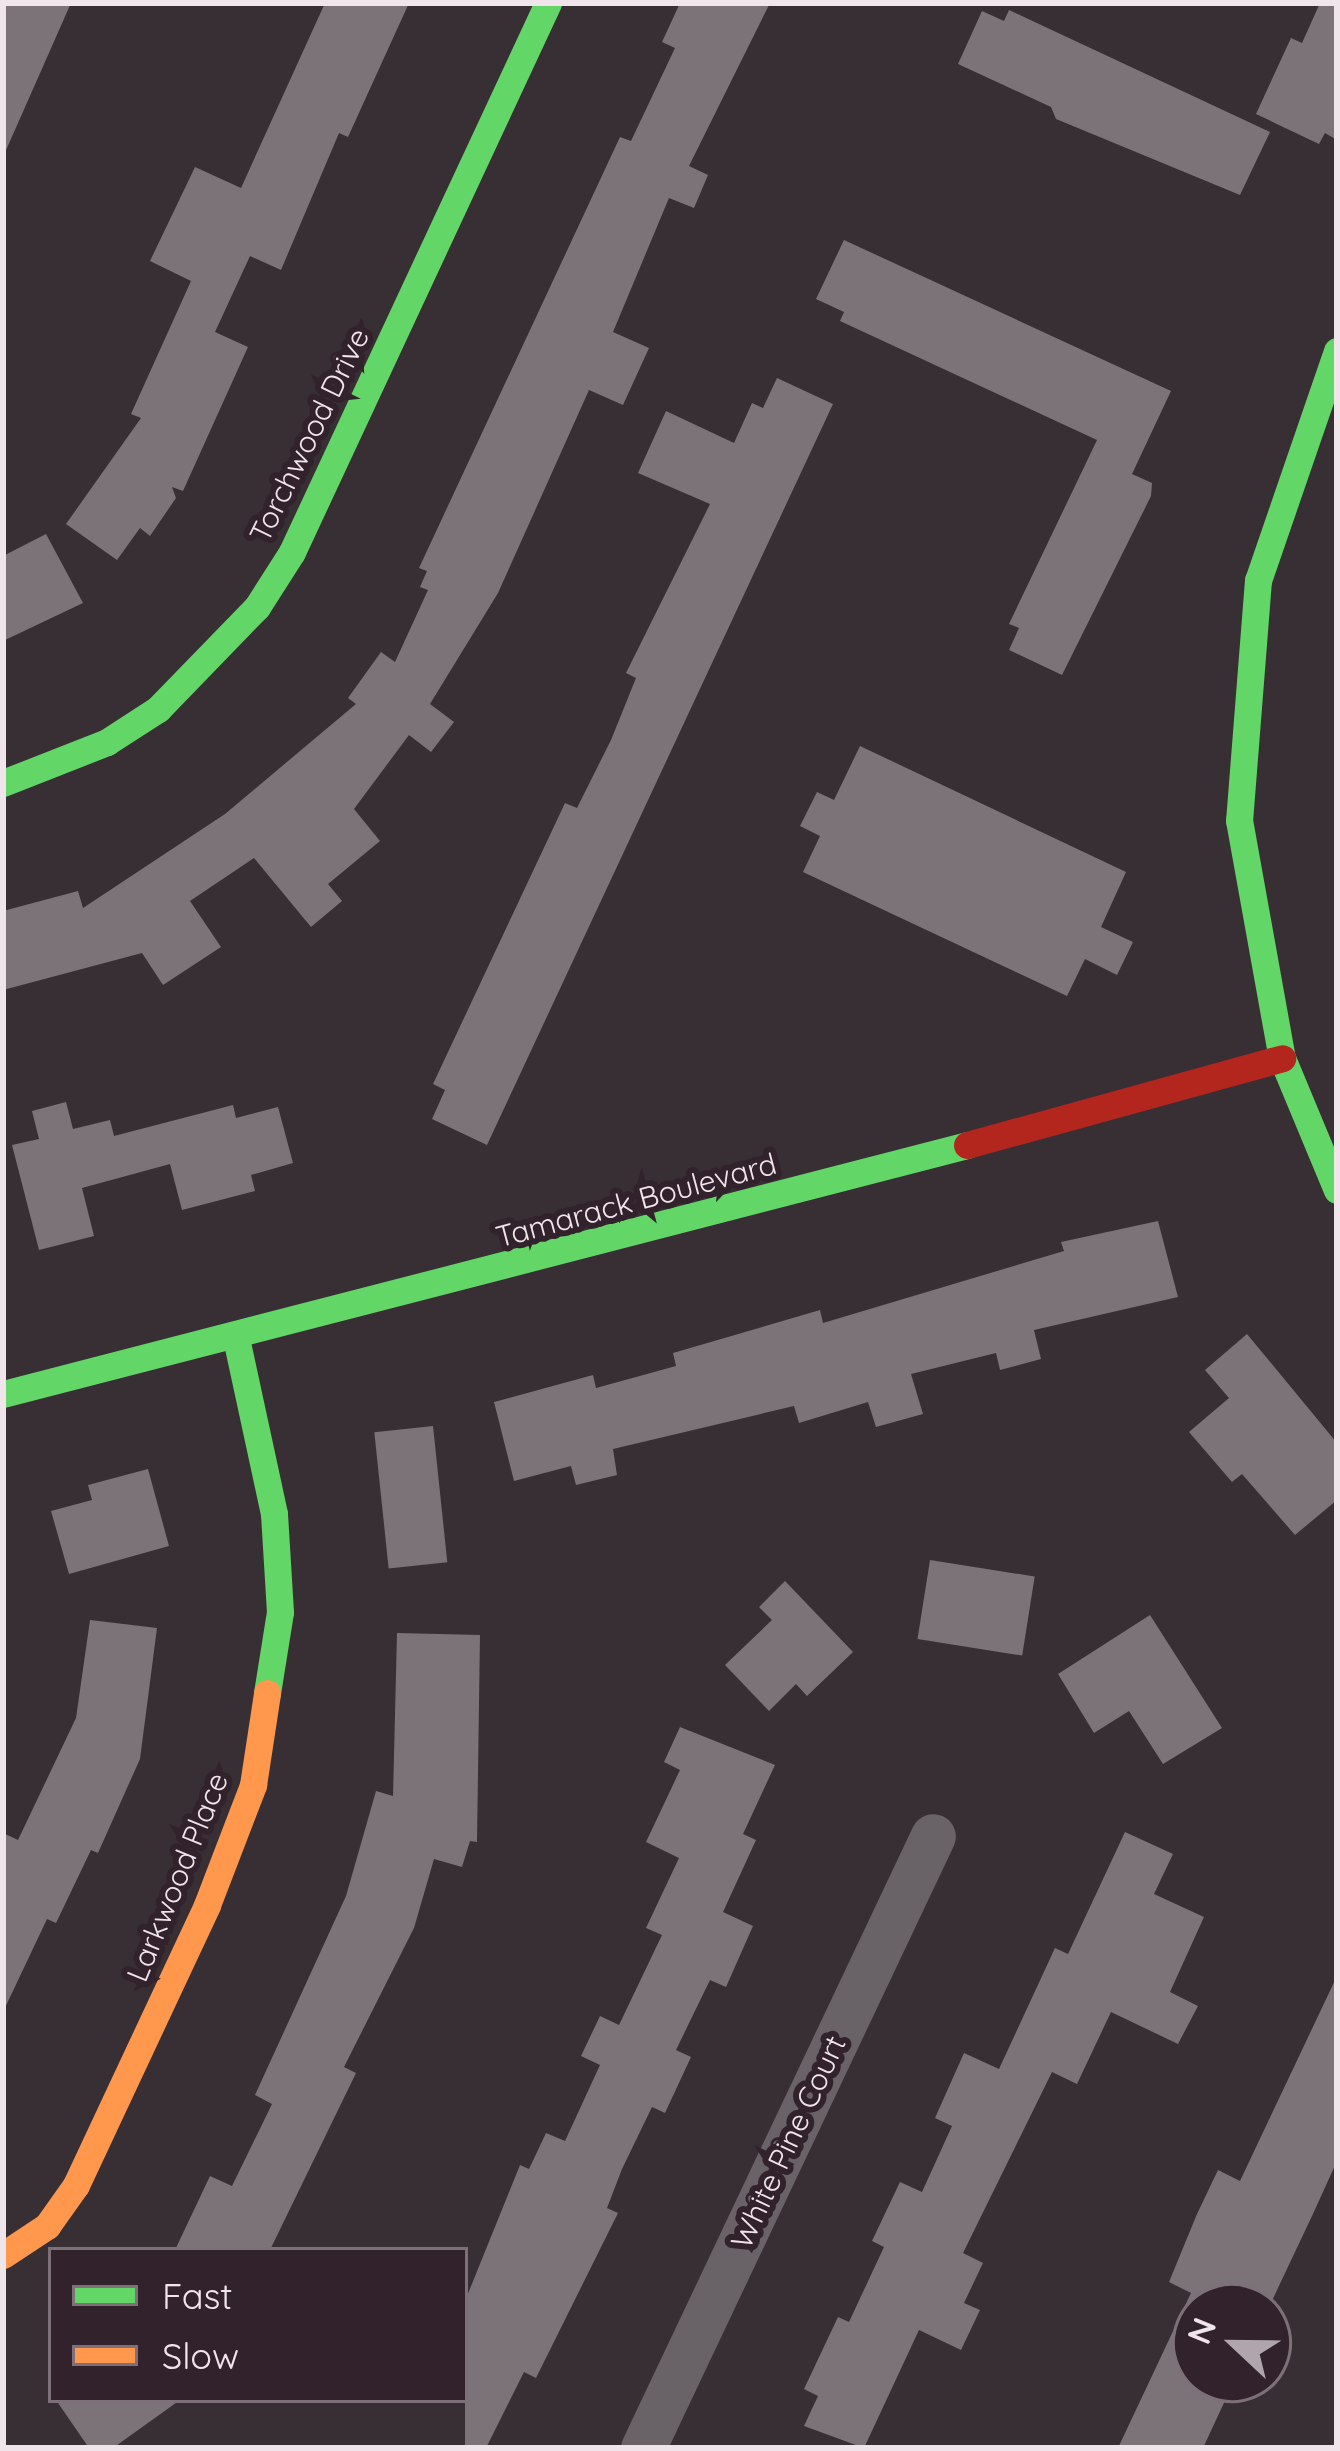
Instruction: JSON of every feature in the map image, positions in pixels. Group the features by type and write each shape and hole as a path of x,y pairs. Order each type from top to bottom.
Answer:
{"street":[{"name":"Torchwood Drive","path":"3,783 107,742 158,709 256,607 292,552 548,3"},
{"path":"1337,351 1258,580 1240,799 1282,1058 1337,1190"},
{"name":"Tamarack Boulevard","path":"3,1394 236,1338 1282,1058"},
{"name":"Larkwood Place","path":"4,2255 47,2226 76,2185 207,1905 253,1785 280,1612 274,1514 236,1338"},
{"name":"White Pine Court","path":"643,2448 933,1836"}],"building":[{"path":"3,3 71,3 3,157"},
{"path":"325,3 409,3 348,137 339,133 281,270 250,256 215,332 248,347 183,491 172,487 176,498 150,536 140,528 117,560 66,524 141,418 131,414 191,281 150,261 195,167 241,188"},
{"path":"680,3 770,3 689,166 708,175 694,208 669,198 613,332 649,348 623,405 589,390 498,593 430,704 454,722 431,752 409,735 354,809 380,841 328,884 342,901 311,927 254,858 190,901 221,947 163,985 142,953 3,990 3,911 78,891 83,908 225,814 356,704 348,698 381,652 395,662 428,590 420,587 427,571 419,568 620,137 631,141 675,48 662,42"},
{"path":"1320,3 1337,3 1337,140 1325,133 1319,144 1256,114 1291,38 1302,43"},
{"path":"1009,10 1270,132 1240,195 1056,119 1051,107 958,64 982,11 1004,21"},
{"path":"844,240 1171,391 1132,474 1152,483 1151,496 1062,675 1009,650 1019,628 1009,624 1097,440 840,321 844,312 816,299"},
{"path":"777,378 833,404 487,1145 432,1119 445,1090 433,1084 565,803 577,808 611,740 636,678 626,673 710,504 638,473 666,411 734,443 752,403 763,408"},
{"path":"46,534 83,603 3,641 3,556"},
{"path":"860,746 1126,872 1101,927 1133,942 1117,975 1085,959 1067,996 803,872 820,836 800,826 817,792 834,800"},
{"path":"66,1102 73,1129 110,1120 114,1136 233,1105 236,1118 278,1107 293,1163 251,1175 255,1191 182,1210 170,1164 82,1188 94,1236 39,1250 12,1145 39,1139 32,1111"},
{"path":"1158,1221 1178,1297 1034,1330 1041,1359 1000,1370 996,1353 911,1374 923,1414 876,1427 868,1402 799,1423 794,1406 613,1449 617,1475 576,1485 571,1466 514,1481 494,1402 593,1375 596,1388 676,1366 673,1353 820,1310 823,1323 1064,1251 1061,1242"},
{"path":"1247,1334 1337,1443 1337,1500 1295,1535 1242,1474 1232,1482 1189,1432 1229,1398 1205,1370"},
{"path":"433,1426 447,1562 389,1568 374,1432"},
{"path":"148,1469 169,1546 69,1574 51,1511 92,1500 88,1485"},
{"path":"930,1560 1035,1577 1022,1656 917,1639"},
{"path":"785,1581 853,1652 807,1696 796,1684 769,1711 725,1665 772,1620 759,1607"},
{"path":"1150,1615 1222,1728 1163,1764 1129,1711 1094,1733 1058,1674"},
{"path":"90,1620 157,1628 140,1759 98,1853 91,1850 56,1923 47,1919 3,2012 3,1833 18,1840 76,1718"},
{"path":"397,1633 480,1635 477,1842 470,1841 462,1867 434,1859 414,1928 344,2067 356,2073 271,2247 176,2247 210,2176 232,2186 272,2104 255,2095 346,1896 376,1791 393,1796"},
{"path":"680,1727 775,1765 743,1834 756,1840 723,1912 753,1926 726,1987 710,1980 676,2050 691,2057 665,2113 652,2107 622,2169 607,2208 618,2213 536,2378 524,2372 486,2448 465,2448 468,2294 520,2165 529,2169 546,2133 565,2141 600,2065 581,2056 600,2016 619,2025 662,1935 646,1928 679,1858 646,1842 680,1770 664,1762"},
{"path":"1125,1832 1173,1854 1154,1894 1204,1917 1170,1992 1198,2006 1178,2044 1111,2012 1077,2084 1052,2072 963,2253 983,2263 964,2303 980,2310 961,2350 919,2330 864,2448 804,2426 818,2396 804,2389 838,2317 849,2322 884,2247 872,2241 900,2182 922,2192 952,2126 935,2118 964,2053 999,2069 1055,1948 1068,1954"},
{"path":"1337,1976 1337,2161 1280,2283 1169,2282 1218,2170 1240,2181"},
{"path":"1172,2333 1172,2403 1224,2403 1203,2448 1118,2448"},
{"path":"58,2403 176,2403 113,2448 89,2448"}],"traffic: fast":[{"path":"3,783 107,742 158,709 257,607 292,552 548,3"},
{"path":"1337,351 1258,580 1239,820 1282,1058 1337,1190"},
{"path":"3,1394 967,1145"},
{"path":"236,1338 274,1514 280,1612 267,1693"}],"traffic: slow":[{"path":"3,2255 47,2226 76,2185 207,1905 253,1785 267,1693"}],"traffic: jam":[{"path":"967,1145 1282,1058"}]}
